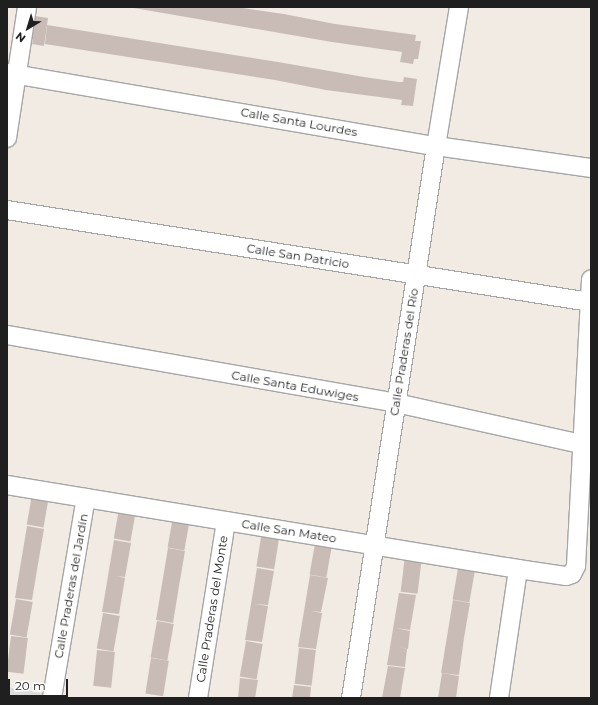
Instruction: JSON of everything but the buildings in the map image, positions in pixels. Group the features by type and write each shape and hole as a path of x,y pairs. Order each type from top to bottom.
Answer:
{"street":[{"path":"7,138 12,74 27,7"},
{"name":"Calle Praderas del Río","path":"351,698 436,146 459,7"},
{"name":"Calle Santa Lourdes","path":"12,74 436,146 591,168"},
{"name":"Calle San Patricio","path":"7,210 590,302"},
{"path":"581,444 590,321 591,279"},
{"name":"Calle Santa Eduwiges","path":"7,335 396,404 581,444"},
{"name":"Calle San Mateo","path":"7,485 566,576 574,570 581,444"},
{"name":"Calle Praderas del Jardín","path":"52,698 86,498"},
{"name":"Calle Praderas del Monte","path":"198,698 226,520"},
{"path":"499,698 518,569"}],"shaded area":[{"path":"7,687 70,698 7,698"}]}
